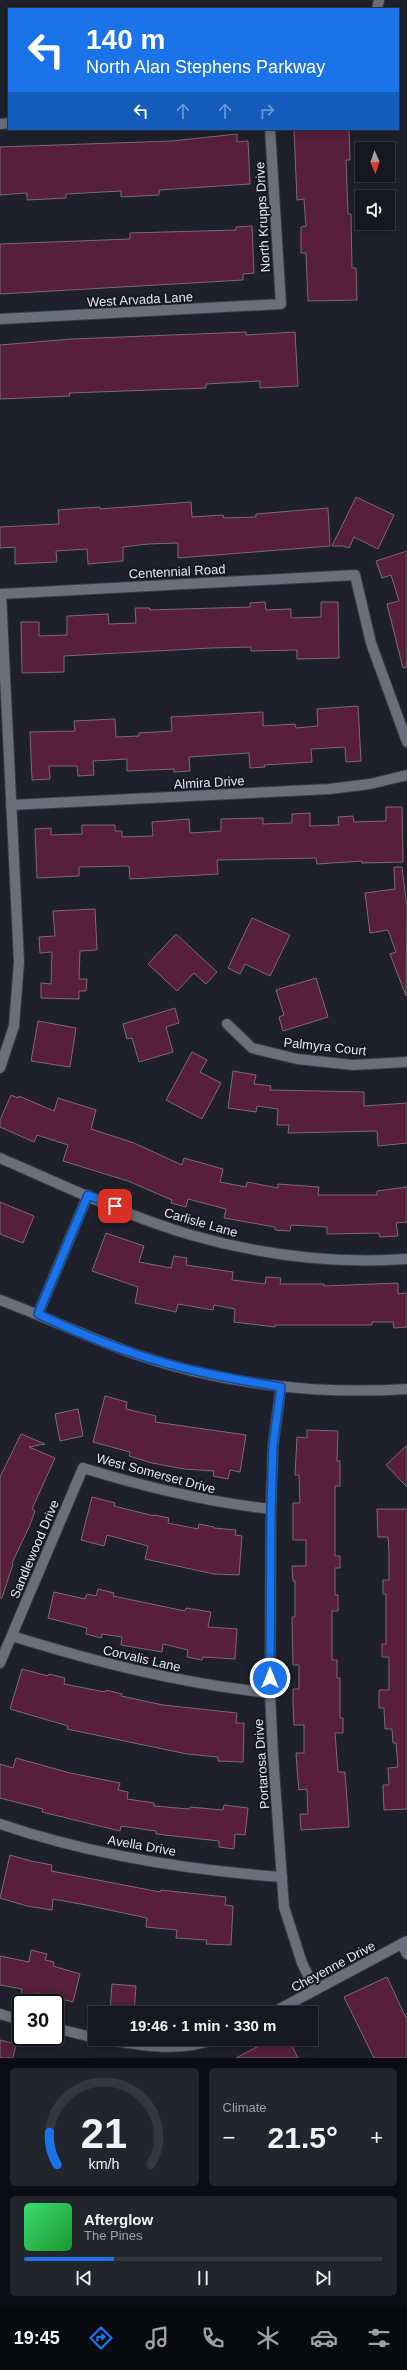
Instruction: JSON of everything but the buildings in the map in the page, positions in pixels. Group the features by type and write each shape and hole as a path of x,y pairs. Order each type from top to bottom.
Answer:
{"street":[{"name":"North Krupps Drive","path":"270,130 281,304"},
{"name":"West Arvada Lane","path":"0,319 281,304"},
{"name":"Centennial Road","path":"1,594 355,575 371,643 407,742"},
{"path":"0,1068 14,1026 18,997 19,962 1,594"},
{"name":"Almira Drive","path":"11,805 330,789 370,784 407,775"},
{"name":"Palmyra Court","path":"227,1024 252,1048 297,1059 353,1065 407,1062"},
{"name":"Carlisle Lane","path":"0,1158 88,1195 190,1235 236,1246 285,1255 336,1260 407,1259"},
{"path":"38,1314 88,1195"},
{"path":"0,1300 38,1314 82,1334 136,1354 223,1377 281,1387 340,1390 407,1389"},
{"name":"Portarosa Drive","path":"281,1387 273,1446 271,1509 270,1693 284,1907 302,1963 315,1990"},
{"name":"West Somerset Drive","path":"82,1468 181,1496 225,1504 271,1509"},
{"name":"Sandlewood Drive","path":"0,1663 82,1468"},
{"name":"Corvalis Lane","path":"12,1636 84,1658 143,1673 213,1687 270,1693"},
{"name":"Avella Drive","path":"0,1824 60,1842 120,1856 195,1868 282,1877"},
{"path":"404,1943 407,1954"},
{"name":"Cheyenne Drive","path":"285,2006 404,1943"},
{"path":"0,2014 12,2017"},
{"path":"64,2030 88,2036"},
{"path":"141,2046 183,2046"}],"route":[{"path":"115,1206 88,1195 58,1262 38,1314 82,1334 136,1354 223,1377 281,1387 273,1446 270,1678"}]}
